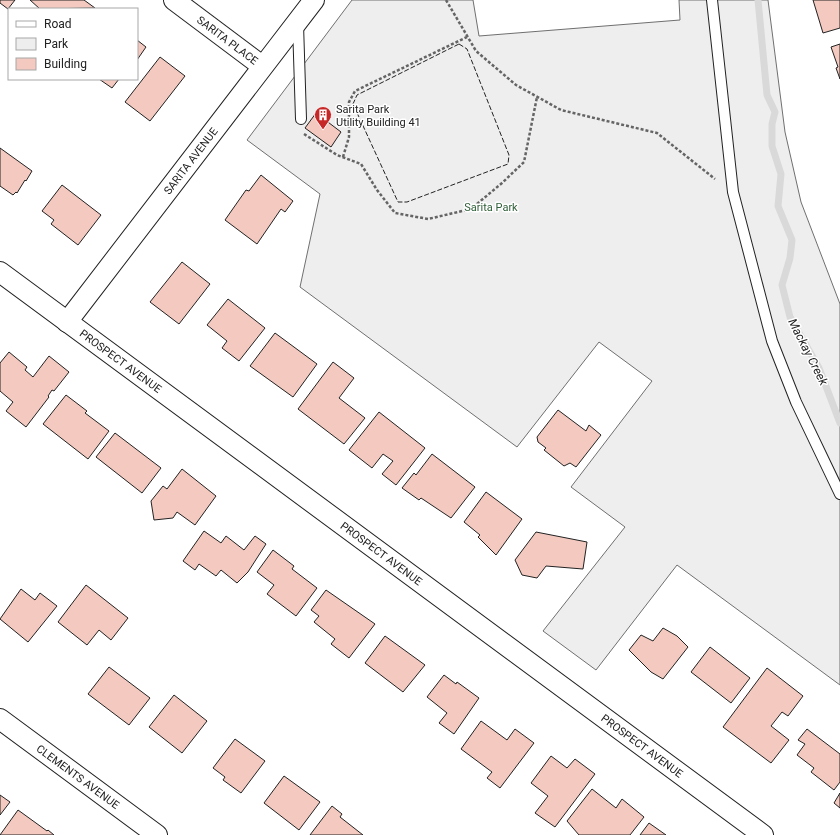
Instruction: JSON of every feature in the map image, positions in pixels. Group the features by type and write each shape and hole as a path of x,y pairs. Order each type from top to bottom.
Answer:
{"street":[{"name":"SARITA PLACE","path":"174,0 262,66"},
{"name":"SARITA AVENUE","path":"67,322 314,0"},
{"name":"PROSPECT AVENUE","path":"0,272 763,835"},
{"name":"CLEMENTS AVENUE","path":"0,718 157,835"}],"lane":[{"path":"712,0 733,192 772,341 796,402 840,494"},
{"path":"298,20 300,119"}],"path":[{"path":"446,0 476,51 516,85 561,110 657,133 733,192"},
{"path":"343,157 349,136 349,102 355,91 468,38"},
{"path":"300,119 297,123 305,136 343,157 361,164 377,190 395,212 428,219 471,209 524,162 537,97"}],"green space":[{"name":"Sarita Park","path":"352,0 473,0 479,36 680,20 679,0 768,0 785,132 801,202 840,304 840,685 677,565 596,670 543,631 625,527 571,487 652,381 599,342 517,447 300,287 320,194 247,140"}],"building":[{"path":"0,0 15,0 8,9 0,3"},
{"path":"30,0 84,0 95,8 39,8"},
{"path":"813,0 840,0 840,28 823,33"},
{"path":"138,41 146,47 138,59"},
{"path":"840,44 840,79 836,68 838,67 831,47"},
{"path":"160,57 185,76 150,121 125,102"},
{"path":"100,80 118,80 112,88"},
{"name":"Sarita Park Utility Building 41","path":"316,113 341,132 331,147 305,128"},
{"path":"0,148 32,171 17,193 16,192 13,195 0,186"},
{"path":"261,175 293,201 285,212 281,209 257,244 225,220 246,190 249,191"},
{"path":"62,185 101,215 78,245 51,224 54,220 42,211"},
{"path":"182,262 210,284 179,324 150,302"},
{"path":"228,299 265,328 239,361 222,348 227,341 207,325"},
{"path":"275,333 317,364 293,397 250,366"},
{"path":"9,352 27,367 25,370 33,377 49,356 69,372 54,391 52,390 48,396 49,397 26,427 6,411 13,402 0,391 0,363"},
{"path":"333,362 354,378 339,398 365,418 344,444 298,409"},
{"path":"66,395 87,411 85,413 109,431 88,459 43,424"},
{"path":"558,410 586,431 589,425 601,435 576,467 570,463 564,466 544,450 546,448 538,442 537,437"},
{"path":"379,412 425,448 396,485 382,474 393,461 383,454 372,468 349,450"},
{"path":"115,433 161,468 142,493 96,457"},
{"path":"432,454 475,487 451,518 421,498 419,500 402,488 414,473 416,475"},
{"path":"182,469 216,496 195,525 177,512 173,518 154,520 151,501 163,486 167,489"},
{"path":"486,492 522,519 496,555 478,537 480,535 464,522"},
{"path":"204,531 221,543 226,536 244,550 255,536 266,544 248,572 237,583 221,570 216,576 199,564 195,570 183,561"},
{"path":"536,532 587,542 583,569 546,566 537,578 522,575 515,560"},
{"path":"273,550 294,566 292,569 317,588 296,616 267,594 274,585 257,572"},
{"path":"86,585 128,618 111,640 99,630 87,645 58,622"},
{"path":"21,589 35,600 40,593 57,606 28,642 0,619"},
{"path":"326,590 375,624 349,658 331,644 335,639 314,622 319,616 311,610"},
{"path":"663,628 677,636 688,647 663,679 651,672 629,650 641,635 653,641"},
{"path":"385,636 425,665 403,692 365,663"},
{"path":"710,647 750,678 731,703 691,672"},
{"path":"109,667 150,698 129,725 88,694"},
{"path":"767,668 803,696 788,716 782,712 771,726 789,740 771,763 723,727"},
{"path":"444,675 456,684 457,682 479,698 454,734 439,723 447,713 427,697"},
{"path":"174,695 207,721 182,753 149,727"},
{"path":"481,721 507,740 515,729 534,743 500,788 487,778 492,772 461,749"},
{"path":"807,729 840,754 840,782 834,790 811,772 814,768 797,755 805,744 798,740"},
{"path":"235,739 265,761 241,793 223,780 225,777 213,768"},
{"path":"551,756 567,768 575,759 595,774 555,827 535,813 548,796 531,783"},
{"path":"284,776 320,802 299,830 264,803"},
{"path":"592,789 616,808 622,799 644,817 630,835 579,835 567,821"},
{"path":"840,793 840,808 834,803"},
{"path":"0,795 10,802 0,815"},
{"path":"332,806 342,814 340,817 363,835 310,835"},
{"path":"18,810 47,831 48,830 54,835 0,835"},
{"path":"649,823 666,835 640,835"}],"waterway":[{"name":"Mackay Creek","path":"758,0 767,95 775,112 772,124 772,146 781,174 778,206 792,240 790,258 782,285 790,317 819,368 840,423"}],"fence":[{"path":"459,44 467,49 509,155 508,164 407,202 398,202 353,104 357,95 459,44"}],"place":[{"name":"Sarita Park Utility Building 41","path":"323,130"}]}
